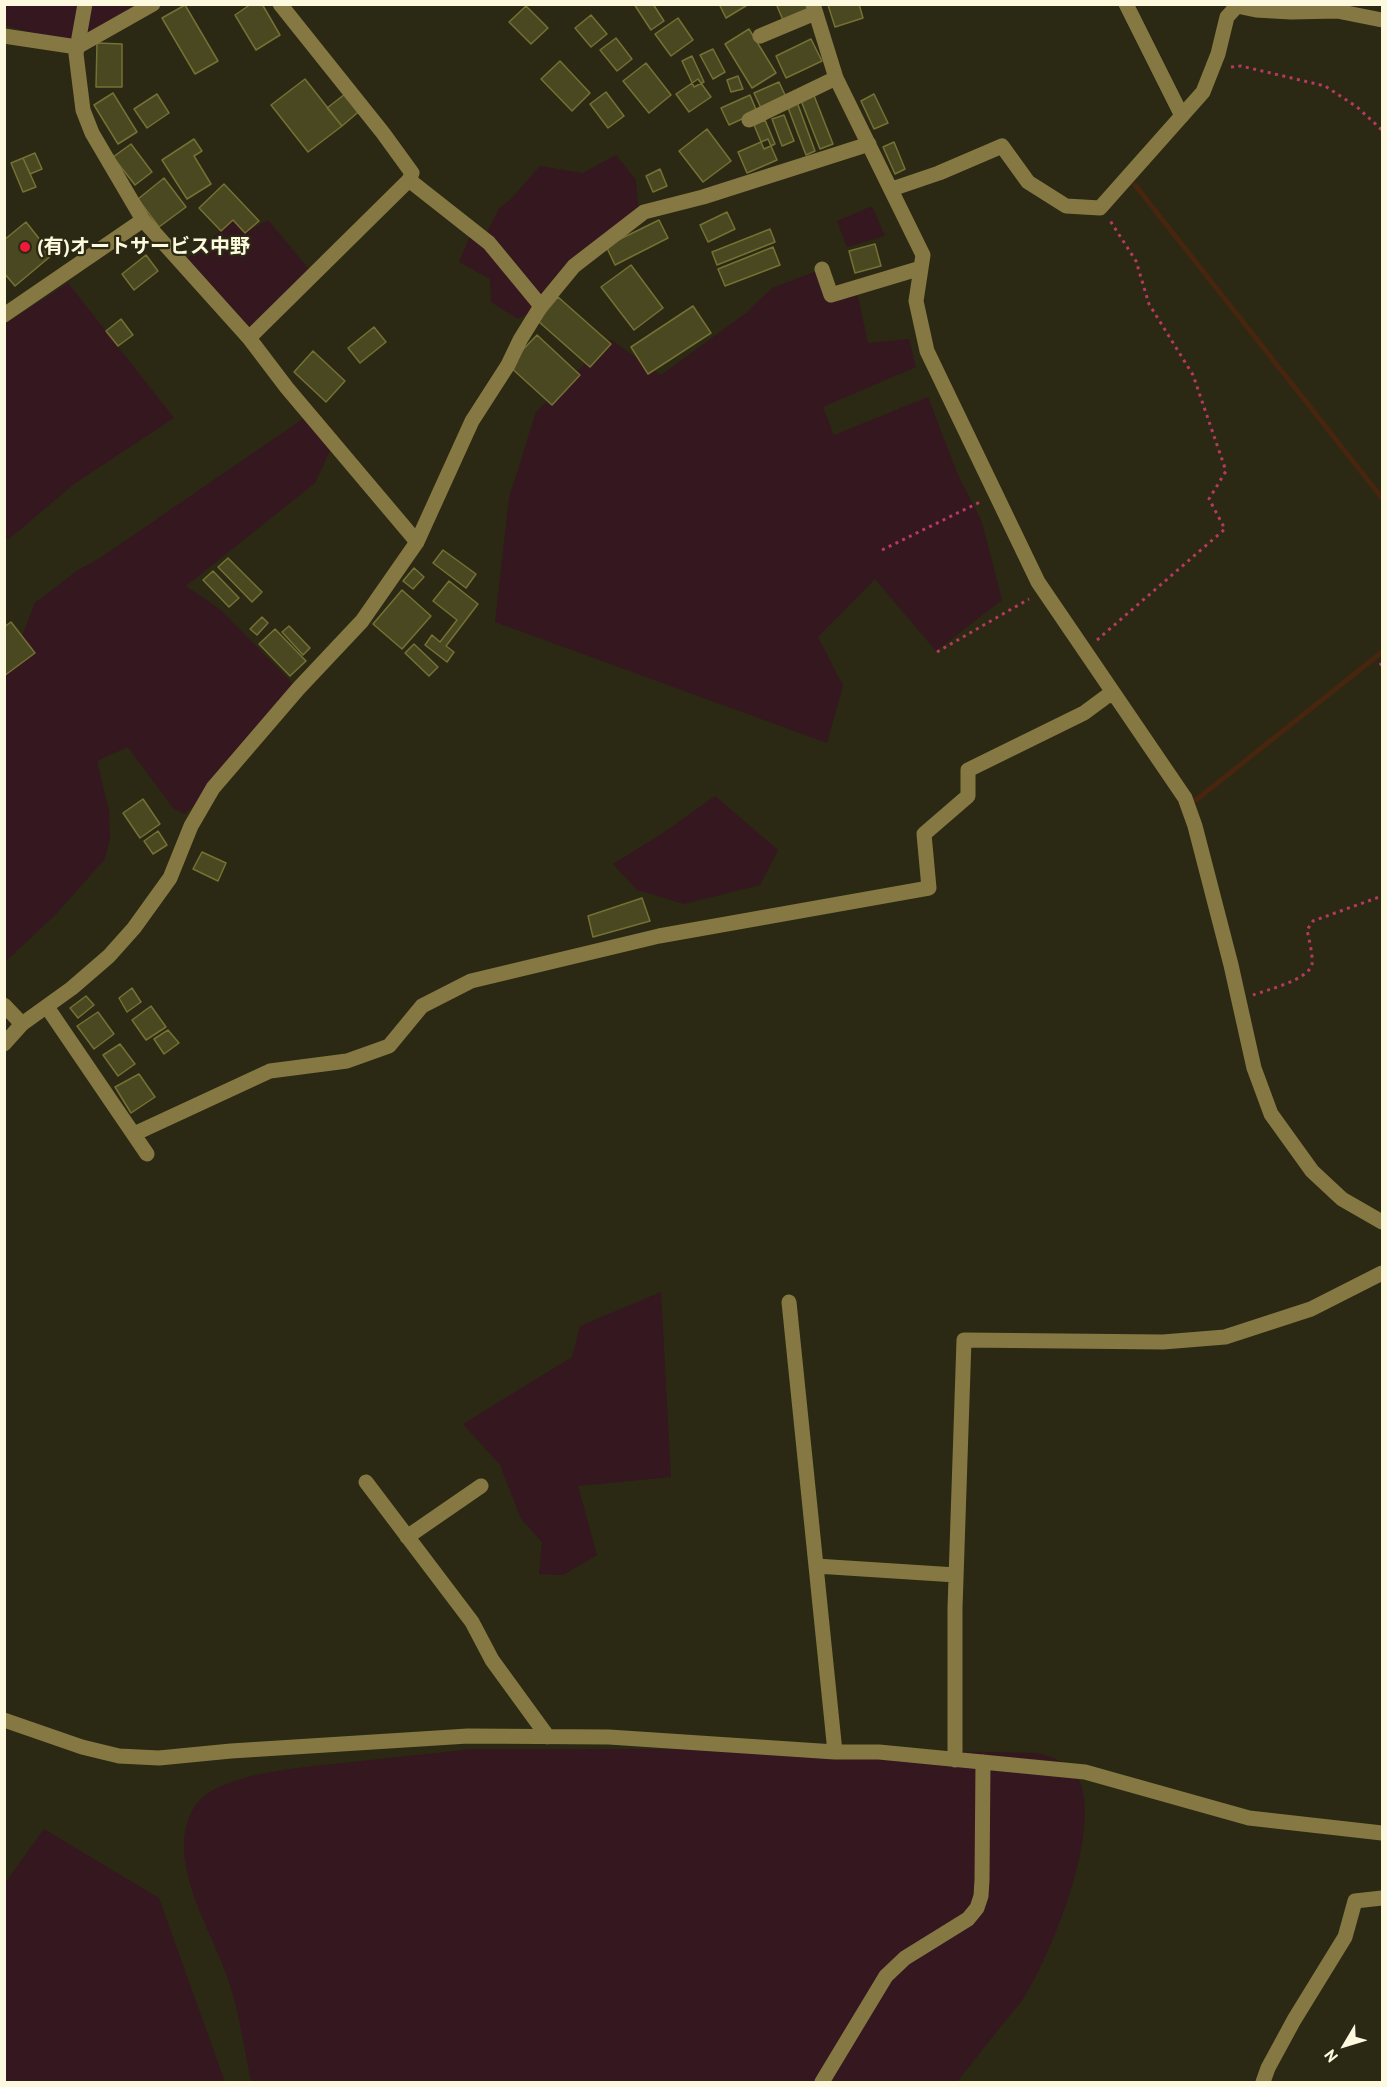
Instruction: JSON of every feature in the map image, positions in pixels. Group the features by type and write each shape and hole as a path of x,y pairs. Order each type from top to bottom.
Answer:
{"street":[{"path":"85,4 77,47 83,110 92,133 143,220 249,338 287,387 417,542"},
{"path":"4,36 77,47 153,4"},
{"path":"249,338 409,180 412,173 280,4"},
{"path":"1126,4 1182,116"},
{"path":"892,189 939,173 1002,146 1028,182 1066,206 1100,208 1203,92 1213,69 1227,17 1237,6 1256,10 1292,12 1337,11 1383,20"},
{"path":"760,36 814,9 836,78 923,255 916,300 927,351 1038,582 1185,798 1195,826 1254,1068 1271,1114 1312,1171 1342,1199 1383,1222"},
{"path":"749,120 836,78"},
{"path":"4,1044 22,1024 47,1007 109,956 135,928 170,878 190,826 213,788 298,688 362,621 417,542 472,421 508,365 540,306 574,266 644,212 703,197 869,144"},
{"path":"409,180 489,243 540,306"},
{"path":"4,315 143,220"},
{"path":"822,269 831,295 921,268"},
{"path":"134,1134 270,1071 347,1061 389,1046 422,1006 471,981 659,936 929,888 924,834 968,796 968,770 1084,713 1107,696 1114,695"},
{"path":"4,1005 22,1024"},
{"path":"47,1007 147,1154"},
{"path":"955,1760 956,1575 964,1340 1163,1342 1225,1336 1311,1309 1383,1273"},
{"path":"789,1302 835,1752"},
{"path":"366,1482 472,1622 492,1660 548,1737"},
{"path":"407,1537 481,1486"},
{"path":"816,1566 956,1575"},
{"path":"4,1720 110,1754 159,1758 231,1750 468,1736 609,1737 835,1752 879,1752 1085,1772 1249,1818 1383,1833"},
{"path":"822,2082 886,1976 905,1958 968,1918 977,1908 981,1896 982,1880 983,1762"},
{"path":"1263,2082 1294,2020 1345,1937 1354,1901 1383,1898"}],"path":[{"path":"1213,69 1241,66 1325,86 1357,107 1383,130"},
{"path":"1084,651 1225,529 1209,499 1226,471 1193,375 1149,304 1136,261 1100,207"},
{"path":"882,550 995,495"},
{"path":"937,652 1044,591"},
{"path":"1239,999 1286,983 1300,977 1308,970 1312,963 1307,930 1313,921 1383,896"}],"shaded area":[{"path":"4,5 153,5 77,47 5,25"},
{"path":"616,155 636,180 639,216 541,306 518,319 491,302 490,279 459,262 470,236 484,238 499,208 510,200 540,166 583,173"},
{"path":"872,206 885,236 847,247 837,221"},
{"path":"233,220 245,233 268,220 313,274 254,333 182,263"},
{"path":"822,269 831,295 856,288 868,343 909,339 916,367 823,407 834,435 928,397 958,475 982,522 1002,600 936,651 875,579 818,637 843,686 827,743 495,622 509,498 536,412 610,339 661,375 746,313 772,288"},
{"path":"68,283 174,418 74,484 9,539 5,538 5,324"},
{"path":"310,414 334,442 315,483 186,586 221,610 298,689 213,788 185,814 173,808 128,747 97,761 109,811 110,838 105,859 55,915 5,962 5,679 35,603 78,570 100,558"},
{"path":"715,796 778,850 760,885 684,904 637,890 613,864 663,833"},
{"path":"661,1292 671,1477 578,1486 597,1555 563,1575 539,1574 542,1542 521,1519 500,1465 463,1424 572,1357 580,1326"},
{"path":"474,1749 836,1749 1038,1753 1062,1762 1074,1772 1083,1793 1085,1820 1081,1852 1061,1919 1036,1976 1025,1996 957,2082 251,2082 231,1989 197,1905 188,1876 184,1837 194,1807 212,1791 230,1782 276,1771"},
{"path":"44,1829 159,1898 225,2082 5,2082 5,1883"}],"building":[{"path":"251,4 262,4 280,35 256,50 235,15"},
{"path":"634,4 653,4 664,21 651,30"},
{"path":"719,4 749,4 726,18"},
{"path":"808,4 809,9 783,20 777,6"},
{"path":"859,4 863,18 835,27 828,5"},
{"path":"185,5 218,61 195,74 162,18"},
{"path":"526,6 548,28 531,44 509,22"},
{"path":"591,15 607,34 591,47 575,28"},
{"path":"678,18 693,40 671,56 655,34"},
{"path":"749,29 776,73 752,88 725,44"},
{"path":"616,38 632,59 617,71 600,50"},
{"path":"811,39 822,61 786,78 776,56"},
{"path":"97,43 122,44 122,87 96,87"},
{"path":"713,49 725,72 713,79 700,55"},
{"path":"692,56 704,82 694,87 682,61"},
{"path":"560,61 590,93 572,111 541,79"},
{"path":"646,63 671,95 649,113 623,81"},
{"path":"738,76 743,89 731,92 727,80"},
{"path":"305,79 342,126 308,152 271,105"},
{"path":"698,79 711,97 689,112 676,94"},
{"path":"779,82 786,97 761,108 754,93"},
{"path":"349,91 363,108 342,126 327,108"},
{"path":"606,92 624,116 608,128 590,104"},
{"path":"113,93 137,132 118,144 94,105"},
{"path":"813,93 833,144 820,149 800,98"},
{"path":"157,94 169,113 147,128 134,109"},
{"path":"874,94 888,123 874,129 861,101"},
{"path":"750,95 757,112 729,125 721,108"},
{"path":"797,102 815,151 806,155 787,105"},
{"path":"784,115 794,141 782,146 772,119"},
{"path":"765,120 775,144 764,149 754,125"},
{"path":"707,129 731,161 703,182 679,151"},
{"path":"194,139 202,151 194,156 211,184 187,199 162,160"},
{"path":"768,139 777,160 747,173 738,152"},
{"path":"894,142 905,169 895,174 883,147"},
{"path":"131,144 152,172 135,185 113,157"},
{"path":"35,153 42,169 30,174 23,158"},
{"path":"23,158 36,187 23,192 11,163"},
{"path":"660,169 667,186 653,192 646,176"},
{"path":"164,178 186,207 159,227 138,199"},
{"path":"224,184 259,221 245,233 233,220 221,231 199,208"},
{"path":"727,212 735,229 708,242 700,225"},
{"path":"659,220 668,238 615,265 606,246"},
{"name":"(有)オートサービス中野","path":"26,222 52,255 15,286 4,273 4,240"},
{"path":"770,229 775,242 717,265 712,252"},
{"path":"875,244 881,266 855,273 849,251"},
{"path":"773,247 780,265 725,286 718,269"},
{"path":"146,255 158,271 134,290 122,274"},
{"path":"631,265 663,308 634,330 601,287"},
{"path":"558,297 611,344 590,367 538,321"},
{"path":"693,306 711,333 648,374 631,347"},
{"path":"121,319 133,335 118,346 106,331"},
{"path":"374,327 386,342 360,363 348,348"},
{"path":"537,335 580,375 552,405 508,365"},
{"path":"313,351 345,381 326,402 294,372"},
{"path":"443,550 476,574 466,588 433,563"},
{"path":"228,558 262,592 252,602 218,567"},
{"path":"414,568 424,577 413,589 403,581"},
{"path":"213,571 239,598 229,607 203,580"},
{"path":"449,581 478,604 446,646 454,652 447,662 425,645 432,635 440,642 457,620 433,601"},
{"path":"402,590 431,616 402,649 373,624"},
{"path":"262,617 268,623 257,635 250,629"},
{"path":"11,622 35,653 4,676 4,627"},
{"path":"289,626 310,648 303,655 282,632"},
{"path":"275,629 306,661 290,676 259,644"},
{"path":"414,644 438,667 429,676 405,653"},
{"path":"143,799 160,824 140,838 123,813"},
{"path":"158,831 167,845 153,854 144,841"},
{"path":"202,852 226,863 218,881 193,869"},
{"path":"642,898 650,921 593,937 588,916"},
{"path":"132,988 141,1002 127,1012 119,998"},
{"path":"86,996 94,1005 78,1018 70,1008"},
{"path":"151,1006 166,1027 146,1040 132,1020"},
{"path":"98,1012 114,1034 94,1049 77,1026"},
{"path":"168,1030 179,1043 164,1054 154,1039"},
{"path":"120,1044 135,1064 118,1076 103,1055"},
{"path":"139,1074 155,1097 131,1113 115,1087"}],"waterway":[{"path":"1135,185 1382,498"},
{"path":"1196,800 1382,652"}],"place":[{"name":"(有)オートサービス中野","path":"25,247"}]}
